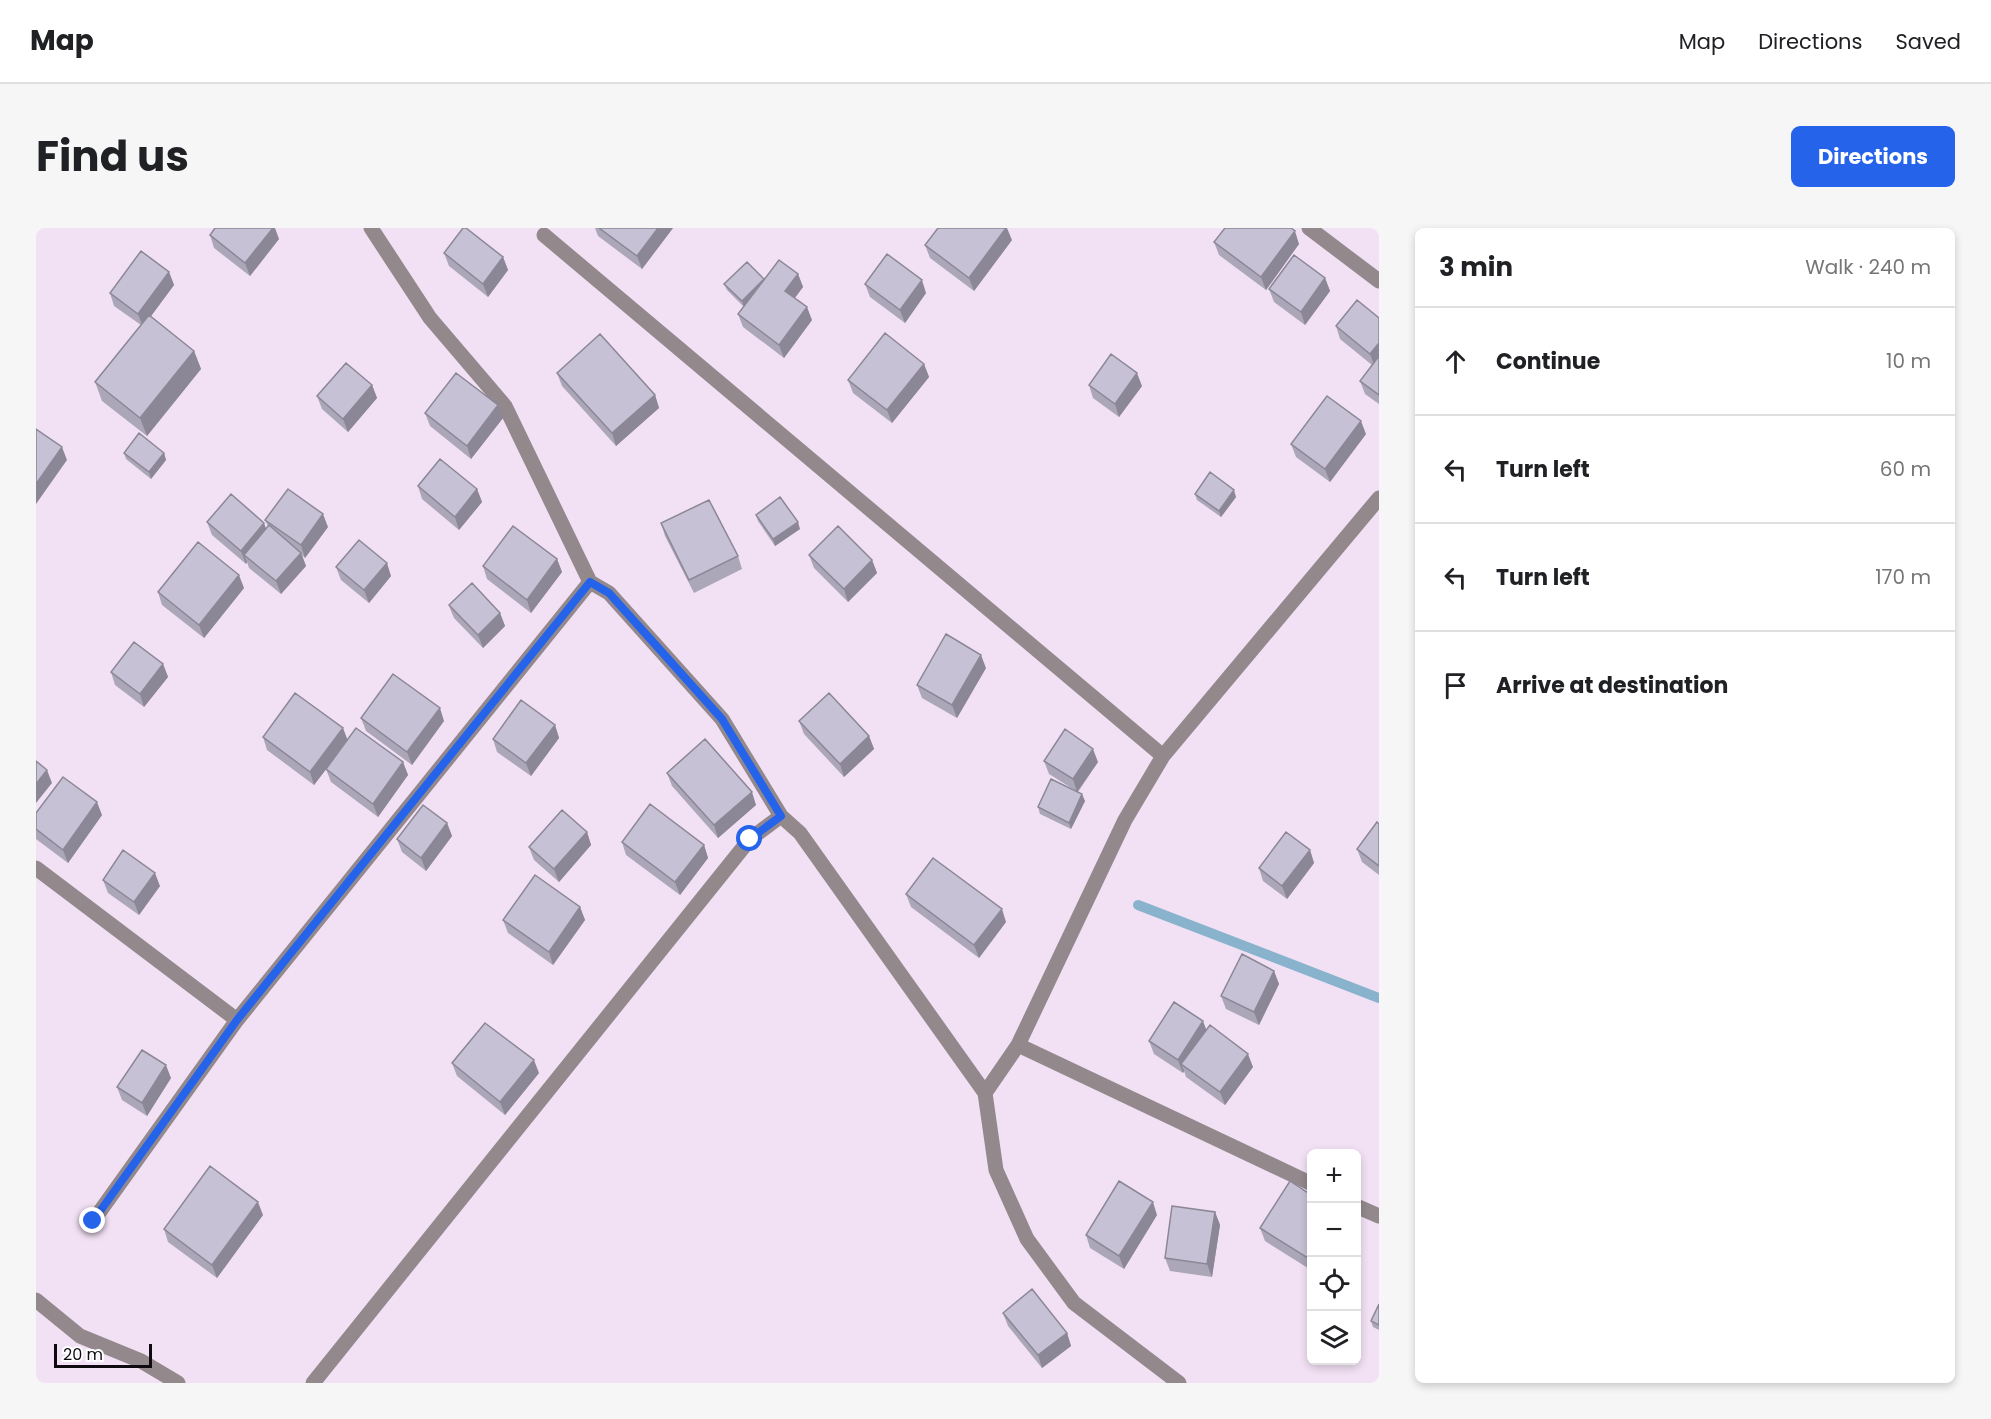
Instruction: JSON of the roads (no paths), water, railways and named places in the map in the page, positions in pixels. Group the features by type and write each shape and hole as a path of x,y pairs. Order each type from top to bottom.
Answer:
{"street":[{"path":"371,228 430,318 505,406 590,582 609,593 722,719 781,816 800,833 985,1093 996,1170 1027,1239 1074,1303 1179,1383"},
{"path":"1309,228 1379,281"},
{"path":"543,230 1163,756"},
{"path":"985,1093 1018,1046 1125,820 1163,756 1379,498"},
{"path":"93,1221 237,1020 590,582"},
{"path":"313,1383 750,839 781,816"},
{"path":"36,868 237,1020"},
{"path":"1018,1046 1307,1182"},
{"path":"1361,1208 1379,1216"},
{"path":"36,1300 80,1336 141,1361 178,1383"}],"waterway":[{"path":"1138,905 1379,998"}]}
